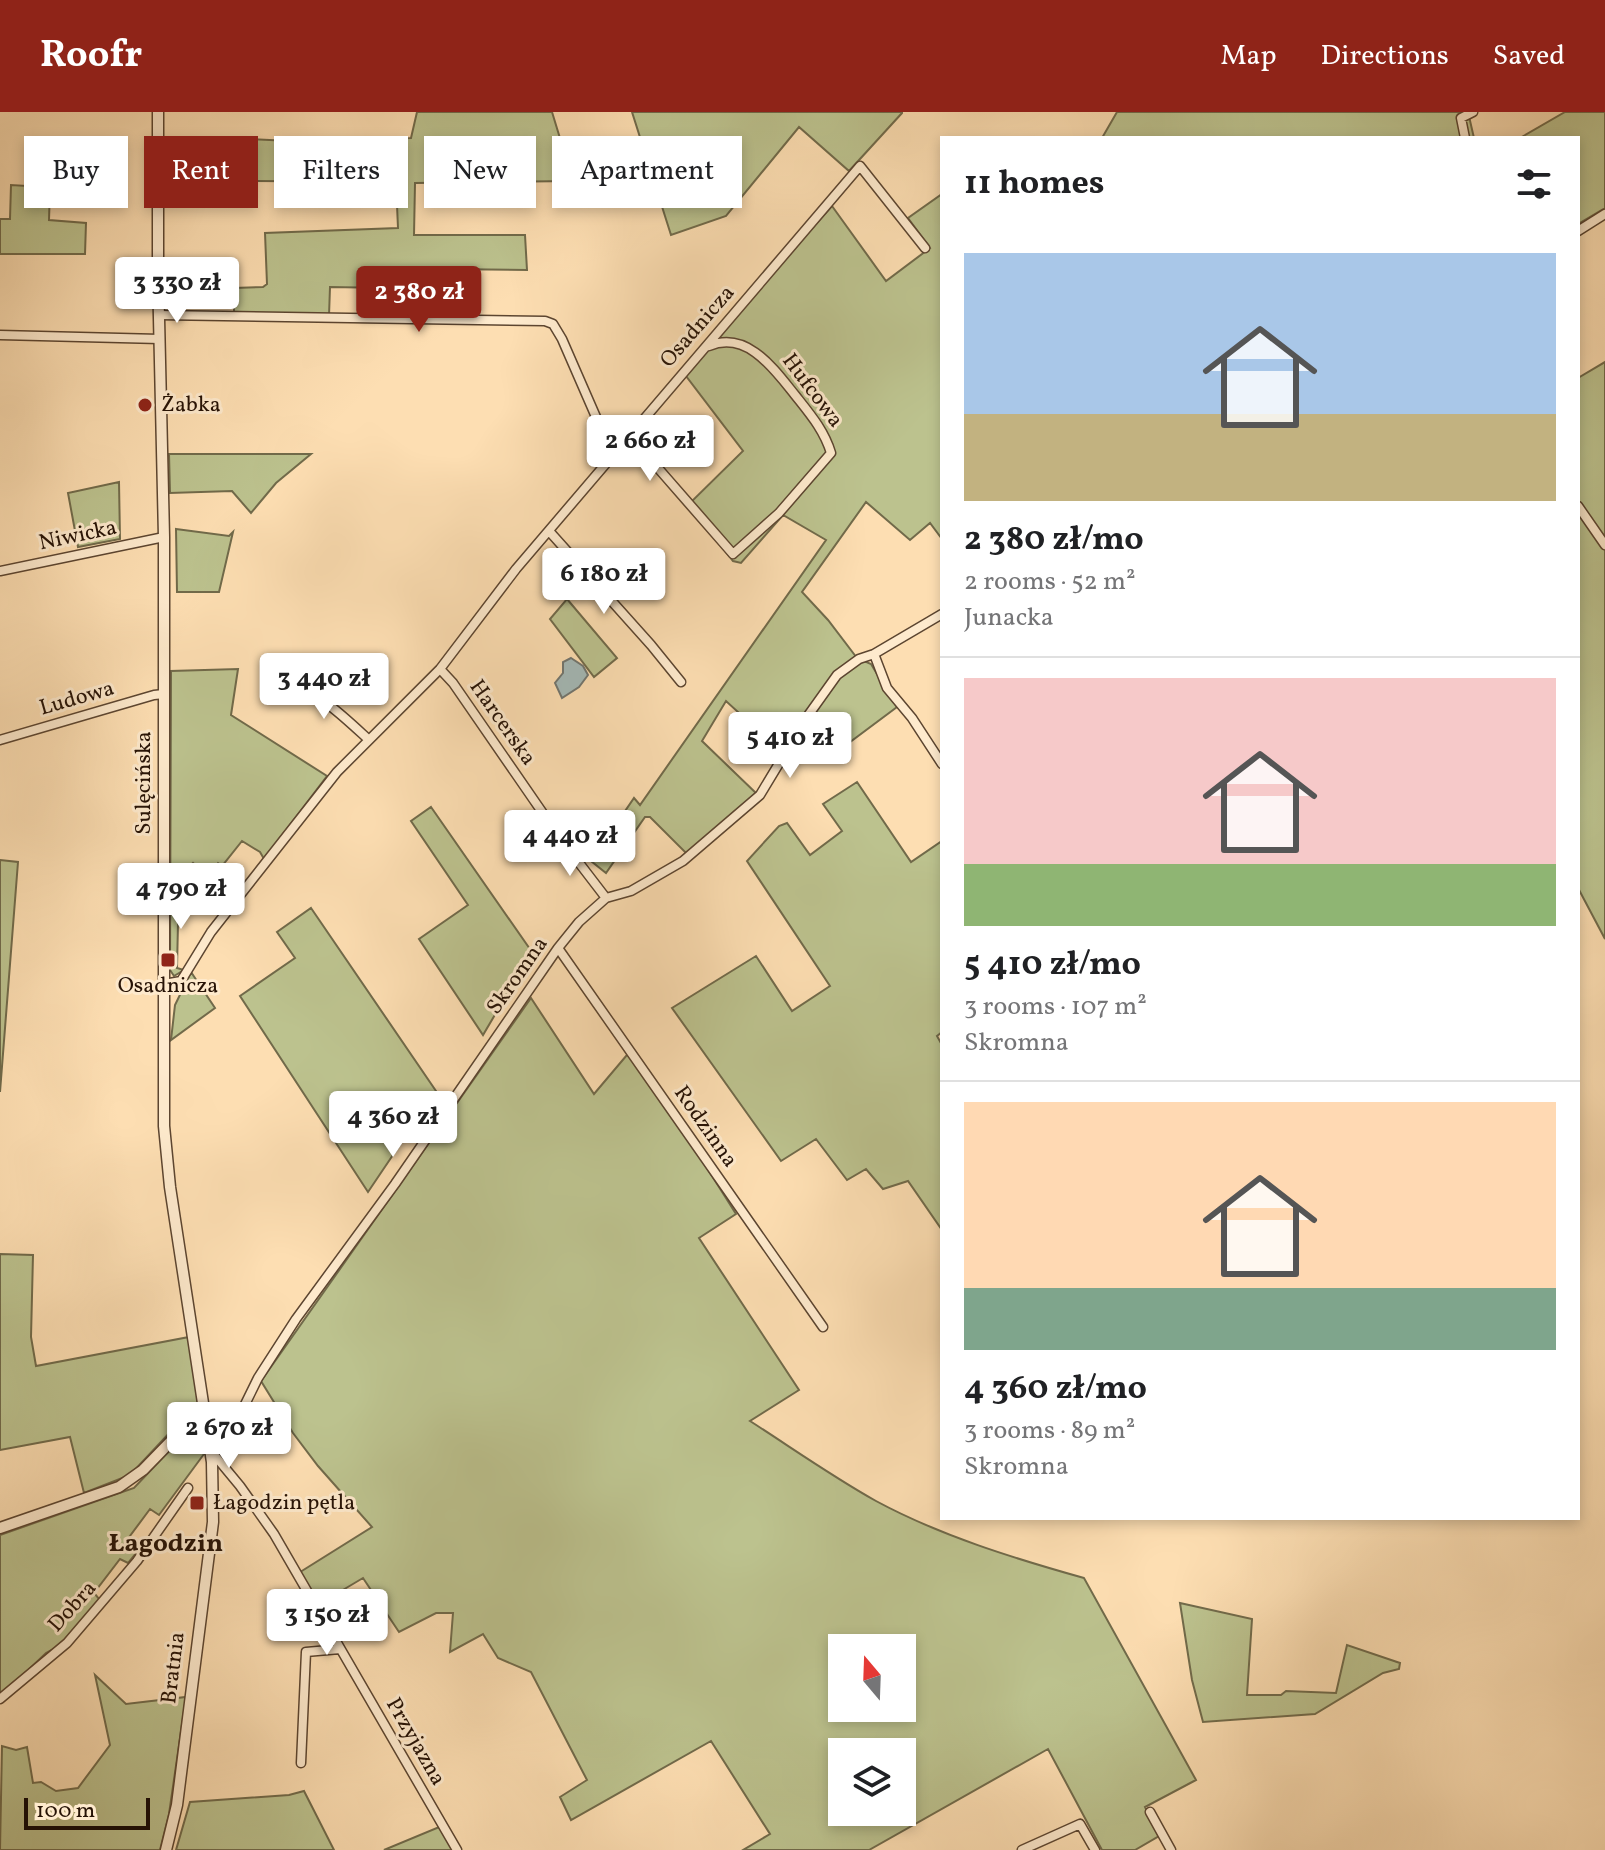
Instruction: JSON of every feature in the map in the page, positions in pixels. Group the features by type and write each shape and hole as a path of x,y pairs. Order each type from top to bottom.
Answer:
{"street":[{"name":"Sulęcińska","path":"158,112 164,537 164,1126 170,1187 211,1451"},
{"path":"1465,136 1461,118 1473,112"},
{"name":"Osadnicza","path":"164,984 181,981 211,932 337,772 440,669 516,569 860,166 925,248"},
{"path":"1580,230 1605,214"},
{"path":"159,315 545,321 553,324 562,339 613,456"},
{"path":"0,335 160,339"},
{"name":"Hufcowa","path":"630,436 733,554 779,513 831,453 826,434 769,362 752,350 734,343 721,341 705,347"},
{"path":"1580,509 1605,545"},
{"path":"549,531 681,682"},
{"name":"Niwicka","path":"0,571 164,537"},
{"name":"Skromna","path":"211,1451 230,1435 258,1378 296,1319 579,922 606,898 631,891 683,861 760,795 807,717 837,675 859,659 874,654 940,615"},
{"path":"874,654 887,688 912,718 940,761"},
{"name":"Harcerska","path":"440,669 606,898"},
{"path":"276,699 291,684 307,690 337,710 369,740"},
{"name":"Ludowa","path":"0,740 164,694"},
{"name":"Rodzinna","path":"558,948 823,1327"},
{"path":"0,1528 119,1487 133,1479 180,1432 206,1420"},
{"name":"Bratnia","path":"166,1850 177,1805 213,1522 211,1451"},
{"name":"Przyjazna","path":"211,1451 274,1534 457,1850"},
{"name":"Dobra","path":"0,1699 67,1643 137,1561 188,1488"},
{"path":"301,1763 306,1652 340,1649"},
{"path":"1150,1812 1171,1850"},
{"path":"1022,1850 1080,1824 1095,1850"}],"green space":[{"path":"417,112 552,112 559,136 552,136 552,181 536,181 536,136 424,136 424,183 415,183 414,235 525,235 527,270 443,269 437,276 403,275 389,288 330,287 329,316 234,312 234,288 263,287 267,284 265,233 398,228 397,208 408,208 408,138 411,138"},
{"path":"632,112 902,112 849,171 799,127 742,196 742,136 640,136"},
{"path":"1117,112 1468,112 1474,136 1103,136"},
{"path":"1565,112 1605,112 1605,208 1580,223 1580,136 1523,136"},
{"path":"258,140 274,140 274,181 258,181"},
{"path":"11,185 24,186 24,208 49,208 49,220 86,223 85,254 0,254 0,219 10,219"},
{"path":"940,195 940,536 930,523 910,540 866,502 802,592 857,658 871,664 897,707 834,754 810,717 785,755 726,701 702,741 759,796 689,856 650,817 645,817 606,873 591,861 634,798 640,805 826,540 783,515 741,563 733,561 689,504 743,451 683,372 832,206 886,281 930,248 908,218"},
{"path":"662,208 733,208 726,216 671,235"},
{"path":"1605,362 1605,939 1580,892 1580,377"},
{"path":"169,454 311,454 276,483 251,513 232,491 170,493"},
{"path":"119,482 120,539 78,547 68,493"},
{"path":"176,529 229,536 233,532 219,592 177,592"},
{"path":"567,599 617,658 594,677 550,619"},
{"path":"238,669 231,715 327,776 264,859 260,852 242,841 222,866 218,863 207,876 193,863 185,871 191,876 196,870 207,880 204,884 225,906 223,909 179,879 177,968 184,970 174,976 170,970 171,671"},
{"path":"857,782 911,862 940,842 940,1034 937,1036 940,1041 940,1227 908,1181 883,1189 866,1169 847,1180 816,1139 781,1161 672,1008 756,956 792,1011 830,986 747,861 779,826 787,823 810,855 842,831 823,804"},
{"path":"431,807 532,952 483,1035 419,939 468,905 411,821"},
{"path":"0,860 18,862 0,1092"},
{"path":"311,908 436,1091 368,1192 240,996 295,958 277,932"},
{"path":"191,972 215,1008 171,1040 175,1005"},
{"path":"531,998 594,1094 632,1049 736,1214 699,1238 799,1390 750,1421 844,1482 901,1514 978,1545 1084,1578 1196,1780 1145,1807 1159,1836 1135,1850 1102,1850 1048,1749 916,1823 916,1738 828,1738 828,1826 912,1826 869,1850 743,1850 770,1834 711,1741 571,1820 560,1797 587,1780 531,1672 498,1658 483,1634 450,1652 453,1613 436,1613 399,1632 363,1578 316,1606 297,1574 372,1527 293,1433 261,1381"},
{"path":"0,1254 33,1255 31,1337 36,1366 189,1337 200,1414 173,1429 130,1475 84,1493 70,1437 0,1450"},
{"path":"194,1432 204,1454 159,1515 150,1509 124,1544 136,1553 128,1563 120,1559 94,1593 100,1600 59,1646 46,1653 0,1697 0,1535 134,1488 173,1447"},
{"path":"1180,1603 1252,1619 1247,1695 1281,1695 1286,1691 1336,1693 1347,1645 1400,1663 1399,1669 1383,1673 1315,1714 1203,1722 1192,1680"},
{"path":"95,1675 126,1704 186,1697 169,1814 160,1850 0,1850 2,1746 16,1750 27,1747 33,1783 41,1782 56,1791 78,1788 110,1745"},
{"path":"304,1791 334,1850 176,1850 190,1802 289,1795"},
{"path":"444,1825 458,1850 384,1850"}],"shaded area":[{"path":"571,658 583,666 588,675 579,687 562,698 555,683 563,673 563,662"}],"place":[{"name":"Żabka","path":"145,405"},
{"name":"Osadnicza","path":"168,960"},
{"name":"Łagodzin pętla","path":"197,1503"}],"district":[{"name":"Łagodzin","path":"166,1544"}]}
